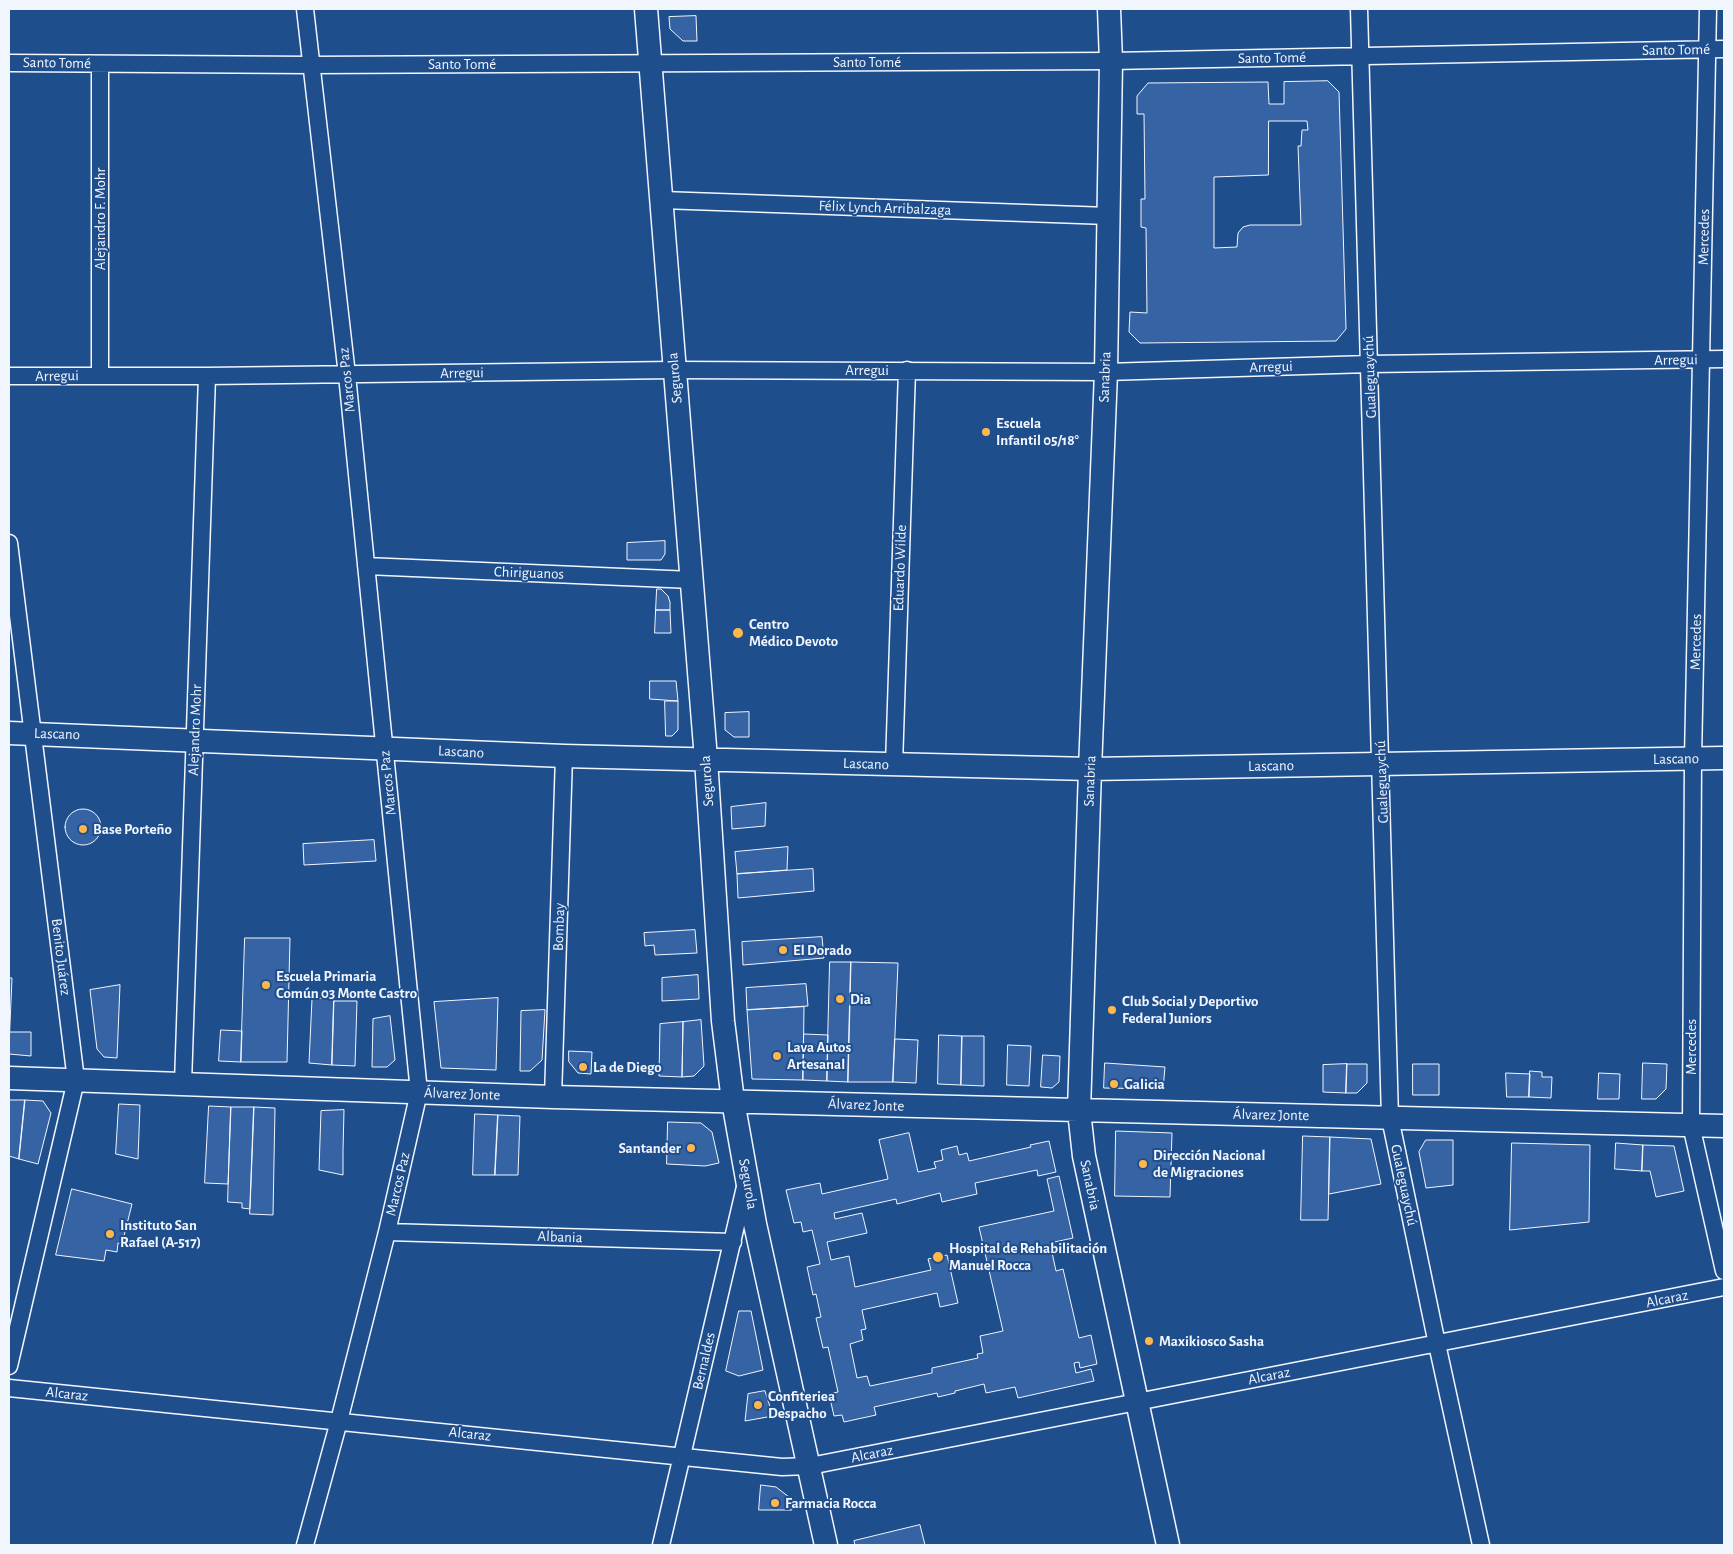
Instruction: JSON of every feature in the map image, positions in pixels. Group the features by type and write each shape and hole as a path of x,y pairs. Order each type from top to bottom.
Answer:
{"street":[{"name":"Marcos Paz","path":"305,9 347,375 420,1092 387,1232 305,1545"},
{"name":"Segurola","path":"646,9 706,759 723,1021 734,1102 768,1286 810,1466 826,1545"},
{"name":"Sanabria","path":"1108,9 1111,61 1106,372 1079,1111 1084,1156 1168,1545"},
{"name":"Gualeguaychú","path":"1359,9 1382,765 1390,1118 1481,1545"},
{"name":"Mercedes","path":"1708,9 1693,759 1690,1125 1724,1271"},
{"name":"Santo Tomé","path":"9,63 311,65 1111,61 1724,49"},
{"name":"Alejandro F. Mohr","path":"100,64 100,375"},
{"name":"Félix Lynch Arribalzaga","path":"662,200 1108,216"},
{"name":"Arregui","path":"9,376 347,375 674,370 1106,372 1369,364 1724,359"},
{"name":"Eduardo Wilde","path":"894,765 907,370"},
{"name":"Alejandro Mohr","path":"183,1083 207,376"},
{"name":"Benito Juárez","path":"9,543 76,1080 9,1366"},
{"name":"Chiriguanos","path":"366,566 692,580"},
{"name":"Lascano","path":"9,733 564,756 1090,769 1724,758"},
{"name":"Bombay","path":"554,1097 564,756"},
{"name":"Álvarez Jonte","path":"9,1078 554,1097 1724,1126"},
{"name":"Bernaldes","path":"661,1545 748,1178"},
{"name":"Albania","path":"387,1232 732,1242"},
{"name":"Alcaraz","path":"9,1388 782,1467 810,1466 1724,1287"}],"building":[{"path":"696,16 697,41 683,41 670,29 669,17"},
{"path":"1328,81 1339,92 1346,329 1336,341 1140,343 1129,332 1130,312 1147,313 1146,228 1141,227 1141,199 1145,199 1144,114 1137,114 1137,96 1148,83 1268,82 1269,104 1284,104 1284,82","holes":["1269,121 1307,121 1308,130 1302,130 1301,146 1298,146 1301,225 1250,225 1243,227 1238,233 1237,247 1214,248 1214,177 1268,175"]},
{"path":"665,541 665,554 661,560 627,560 627,543"},
{"path":"657,589 661,589 668,596 670,610 656,610"},
{"path":"656,610 670,610 671,633 655,633"},
{"path":"650,681 676,681 678,701 650,699"},
{"path":"665,701 678,701 678,730 672,736 666,736"},
{"path":"749,712 749,737 734,737 725,730 725,713"},
{"path":"766,803 765,826 732,829 731,807"},
{"name":"Base Porteño","path":"83,809 90,810 96,814 100,820 100,834 96,840 90,844 83,845 76,844 70,840 66,834 65,827 66,820 70,814 76,810"},
{"path":"374,840 376,861 304,865 303,844"},
{"path":"788,847 787,870 737,874 735,852"},
{"path":"813,869 814,891 738,898 737,874"},
{"path":"695,930 697,953 655,955 654,945 645,946 644,933"},
{"name":"El Dorado","path":"822,937 824,958 743,965 742,942"},
{"name":"Escuela Primaria Común 03 Monte Castro","path":"245,938 290,938 287,1062 241,1062"},
{"name":"Dia","path":"830,962 851,962 848,1082 827,1081"},
{"path":"851,962 898,963 893,1082 848,1082"},
{"path":"698,975 699,999 662,1001 662,978"},
{"path":"9,978 12,978 9,1047"},
{"path":"806,984 808,1006 747,1010 746,988"},
{"path":"120,985 117,1058 104,1057 97,1049 90,990"},
{"path":"334,998 332,1065 309,1063 312,999"},
{"path":"498,998 496,1070 441,1068 434,1002"},
{"path":"334,1001 357,1001 355,1066 332,1065"},
{"name":"Lava Autos Artesanal","path":"804,1007 803,1080 752,1079 747,1010"},
{"path":"545,1010 542,1060 530,1071 520,1071 521,1011"},
{"path":"390,1016 395,1060 387,1067 372,1067 373,1019"},
{"path":"701,1020 704,1066 694,1076 682,1077 683,1022"},
{"path":"683,1022 682,1077 659,1076 660,1024"},
{"path":"221,1030 242,1031 241,1062 219,1061"},
{"path":"10,1032 31,1032 31,1056 9,1054"},
{"path":"804,1034 828,1035 827,1081 803,1080"},
{"path":"939,1035 962,1036 961,1085 938,1084"},
{"path":"962,1036 984,1036 984,1086 961,1085"},
{"path":"895,1039 918,1040 916,1083 893,1082"},
{"path":"1008,1045 1031,1046 1029,1086 1007,1085"},
{"name":"La de Diego","path":"569,1051 592,1052 591,1074 578,1073 569,1062"},
{"path":"1043,1055 1060,1056 1059,1082 1052,1088 1041,1087"},
{"path":"1105,1063 1165,1067 1163,1089 1104,1088"},
{"path":"1643,1063 1667,1064 1666,1089 1656,1099 1642,1099"},
{"path":"1347,1064 1367,1064 1367,1083 1357,1093 1346,1093"},
{"path":"1347,1064 1346,1093 1323,1092 1323,1065"},
{"path":"1413,1064 1439,1064 1439,1095 1413,1095"},
{"path":"1530,1071 1542,1072 1542,1077 1552,1077 1551,1098 1529,1097"},
{"path":"1506,1073 1530,1074 1529,1097 1507,1097"},
{"path":"1599,1073 1620,1074 1619,1099 1598,1099"},
{"path":"9,1100 25,1100 19,1159 9,1156"},
{"path":"25,1100 43,1101 51,1113 38,1164 19,1159"},
{"path":"119,1104 140,1105 138,1159 116,1154"},
{"path":"209,1106 231,1107 228,1184 205,1183"},
{"path":"231,1107 254,1107 250,1209 242,1208 242,1203 228,1202"},
{"path":"254,1107 275,1108 273,1215 250,1214"},
{"path":"344,1110 343,1175 319,1170 321,1111"},
{"path":"475,1114 498,1115 495,1175 473,1175"},
{"path":"498,1115 520,1116 518,1175 495,1175"},
{"name":"Santander","path":"668,1122 701,1123 712,1132 719,1163 705,1166 667,1164"},
{"name":"Dirección Nacional de Migraciones","path":"1116,1131 1172,1133 1170,1197 1115,1196"},
{"path":"909,1133 918,1172 936,1168 934,1162 943,1160 941,1150 957,1146 959,1155 967,1153 969,1161 1049,1141 1056,1172 1038,1176 1037,1170 975,1183 977,1194 942,1202 940,1193 897,1204 896,1199 834,1213 835,1219 862,1213 867,1233 827,1242 831,1260 849,1256 855,1287 931,1270 928,1259 947,1255 958,1303 940,1307 937,1293 862,1310 866,1329 861,1330 863,1340 850,1344 857,1378 867,1376 870,1386 932,1373 932,1368 978,1358 977,1354 983,1353 980,1336 1003,1331 979,1227 1054,1211 1047,1179 1059,1176 1073,1238 1050,1243 1056,1271 1063,1269 1079,1338 1091,1335 1097,1364 1080,1368 1079,1362 1074,1363 1076,1373 1091,1369 1094,1381 1018,1398 1015,1387 986,1393 984,1384 938,1397 937,1393 874,1407 876,1415 844,1422 842,1415 834,1416 829,1394 838,1392 828,1347 823,1348 816,1318 821,1317 816,1294 813,1295 807,1267 820,1264 812,1230 803,1232 801,1222 794,1223 786,1190 820,1183 822,1194 888,1179 879,1140"},
{"path":"1303,1136 1330,1137 1328,1220 1301,1220"},
{"path":"1330,1137 1371,1139 1381,1184 1329,1194"},
{"path":"1426,1140 1453,1140 1453,1185 1426,1188 1419,1152"},
{"path":"1512,1143 1590,1145 1589,1222 1510,1230"},
{"path":"1616,1143 1643,1145 1642,1171 1615,1169"},
{"path":"1643,1145 1674,1146 1684,1191 1656,1197 1650,1171 1642,1171"},
{"name":"Instituto San Rafael (A-517)","path":"72,1189 132,1204 122,1244 118,1243 117,1252 106,1250 104,1261 56,1255"},
{"path":"739,1311 751,1311 763,1370 739,1376 726,1371"},
{"name":"Confiteriea Despacho","path":"765,1391 773,1416 745,1421 748,1394"},
{"name":"Farmacia Rocca","path":"761,1485 776,1487 789,1497 792,1510 759,1510"},
{"path":"920,1525 925,1545 855,1545 854,1541"}],"place":[{"name":"Escuela Infantil 05/18°","path":"986,432"},
{"name":"Centro Médico Devoto","path":"738,633"},
{"name":"Base Porteño","path":"83,829"},
{"name":"El Dorado","path":"783,950"},
{"name":"Escuela Primaria Común 03 Monte Castro","path":"266,985"},
{"name":"Dia","path":"840,999"},
{"name":"Club Social y Deportivo Federal Juniors","path":"1112,1010"},
{"name":"Lava Autos Artesanal","path":"777,1056"},
{"name":"La de Diego","path":"583,1067"},
{"name":"Galicia","path":"1114,1084"},
{"name":"Santander","path":"691,1148"},
{"name":"Dirección Nacional de Migraciones","path":"1143,1164"},
{"name":"Instituto San Rafael (A-517)","path":"110,1234"},
{"name":"Hospital de Rehabilitación Manuel Rocca","path":"938,1257"},
{"name":"Maxikiosco Sasha","path":"1149,1341"},
{"name":"Confiteriea Despacho","path":"758,1405"},
{"name":"Farmacia Rocca","path":"775,1503"}]}
